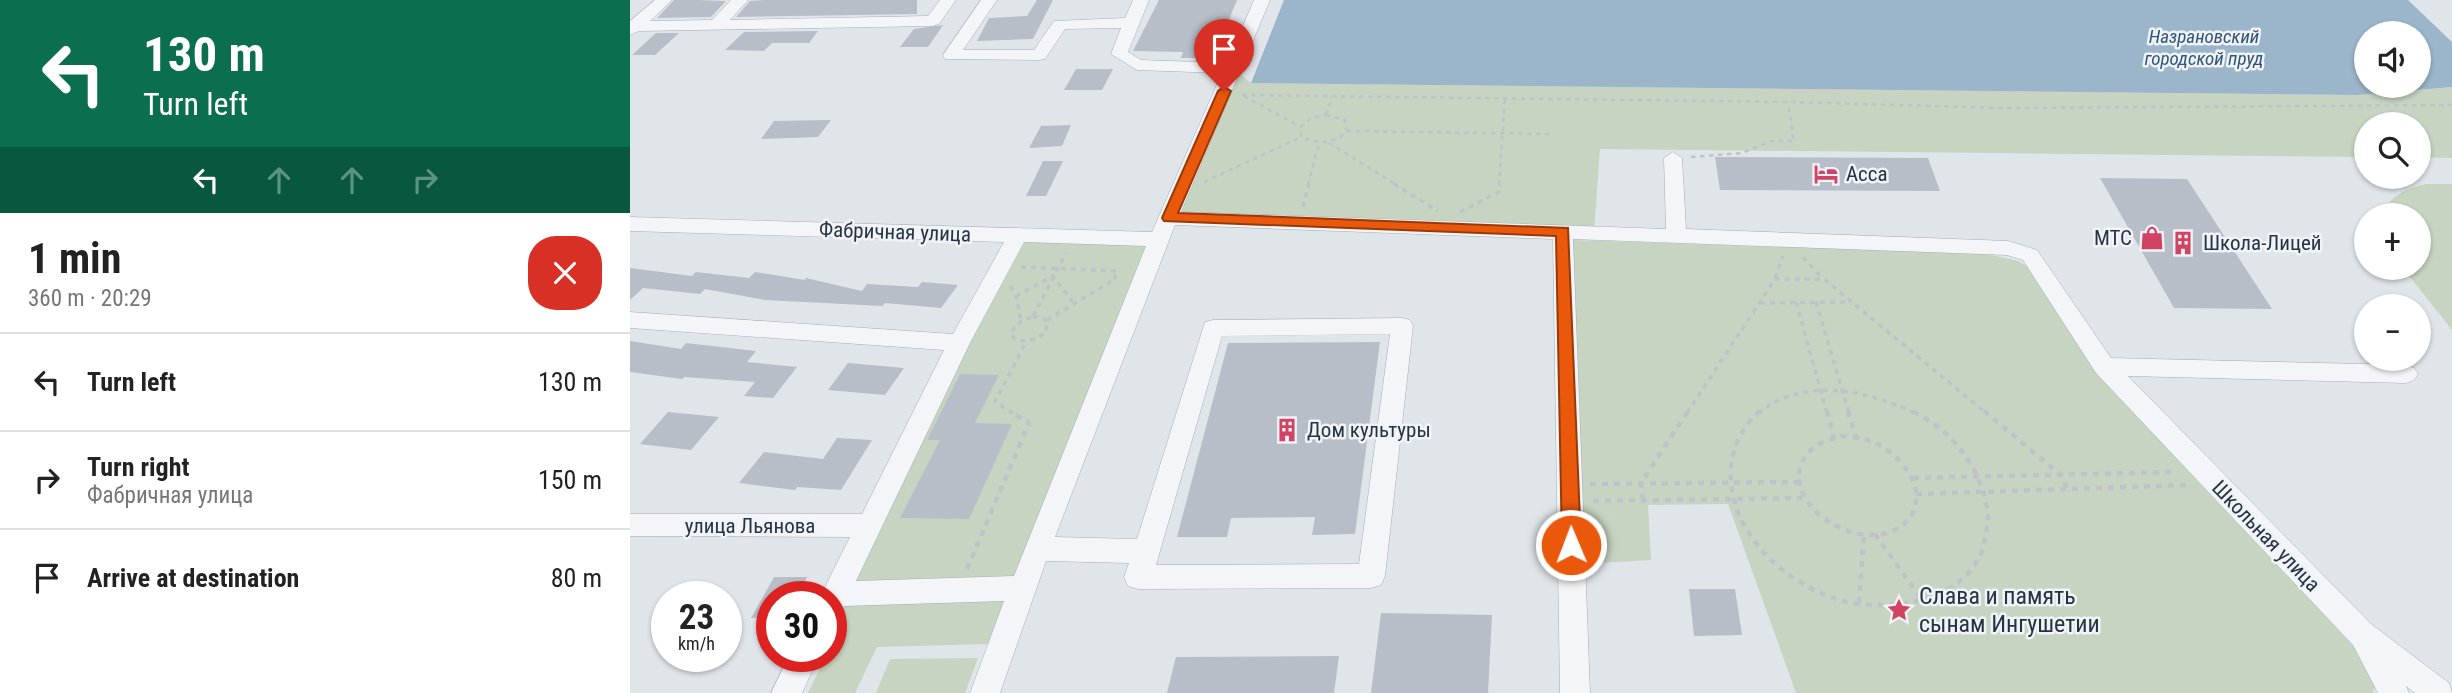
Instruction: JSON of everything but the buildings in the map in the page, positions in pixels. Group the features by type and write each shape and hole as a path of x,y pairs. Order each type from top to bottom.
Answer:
{"street":[{"path":"633,28 664,0"},
{"path":"715,26 740,0"},
{"path":"989,0 951,55 1039,55 1060,24 1132,23"},
{"path":"1142,0 1119,54 1137,65 1233,68"},
{"path":"985,693 1037,549 1142,279 1179,193 1233,93 1233,68 1262,0"},
{"path":"1673,158 1676,236"},
{"name":"Фабричная улица","path":"630,224 1074,237 1165,228 1298,223 1676,236"},
{"path":"1563,232 1575,693"},
{"path":"843,581 959,343 1018,235"},
{"name":"Школьная улица","path":"1676,236 2008,248 2030,255 2104,367 2361,634 2438,693"},
{"path":"630,320 959,343"},
{"path":"1402,326 1371,576 1138,577 1147,551 1213,328 1402,326"},
{"path":"2104,367 2406,374"},
{"name":"улица Льянова","path":"630,526 870,526"},
{"path":"1037,549 1147,551"},
{"path":"847,598 1023,588"},
{"path":"2361,634 2394,693"},
{"path":"786,693 797,672"}],"lane":[{"path":"633,28 933,22 948,0"}],"path":[{"path":"1233,93 2003,108 2452,105"},
{"path":"1233,93 1301,127"},
{"path":"1326,115 1332,96"},
{"path":"1458,212 1499,192 1505,98"},
{"path":"1673,158 1742,153 1771,141 1794,141 1788,102"},
{"path":"1301,138 1301,127 1311,118 1326,115 1345,120 1347,131"},
{"path":"1329,143 1347,131 1553,134"},
{"path":"1179,193 1301,138 1329,143 1448,218"},
{"path":"1298,223 1319,143"},
{"path":"1033,316 1074,237"},
{"path":"1643,500 1641,483 1775,279 1789,240 1823,279 2060,475 2068,490"},
{"path":"1000,267 1117,271 1114,279"},
{"path":"1000,267 1016,296 1021,320"},
{"path":"1016,296 1053,276"},
{"path":"1053,276 1074,304"},
{"path":"1047,320 1049,324 1046,332 1036,340 1018,342 1012,336 1013,328 1021,320 1033,316 1047,320 1114,279 1142,279"},
{"path":"1775,279 1823,279"},
{"path":"1796,302 1834,438"},
{"path":"1816,302 1856,437"},
{"path":"1759,303 1851,302"},
{"path":"958,590 1029,423 995,402 1026,342"},
{"path":"1820,389 1841,389 1883,397 1923,415 1956,443 1980,477 1986,493 1989,530 1978,563 1951,589 1912,604 1858,603 1819,592 1778,568 1748,535 1731,499 1728,483 1731,454 1742,429 1763,409 1789,396 1820,389"},
{"path":"1856,437 1877,443 1894,454 1907,467 1913,478 1916,494 1913,512 1903,524 1888,532 1849,532 1828,523 1812,510 1798,482 1800,461 1809,449 1823,440 1856,437"},
{"path":"1913,478 2060,475 2211,478"},
{"path":"1916,494 2068,490 2211,478"},
{"path":"1570,493 1641,483 1798,482"},
{"path":"1570,493 1643,500 1804,498"},
{"path":"1858,603 1864,534"},
{"path":"1875,534 1922,600"}],"green space":[{"path":"1233,68 1251,83 2354,95 2354,98 2431,98 2431,89 2452,87 2452,158 2431,157 2431,112 2354,112 2354,157 1600,149 1594,233 1169,218"},
{"path":"2431,184 2452,184 2452,330 2431,303 2431,294 2424,294 2412,280 2431,280 2431,203 2388,203 2410,189 2431,189"},
{"path":"1018,235 1161,239 989,644 877,647 855,693 808,693 818,672 847,672 847,581 843,581"},
{"path":"1572,240 1983,253 2018,261 2030,268 2089,361 2354,647 2377,678 2373,693 1796,693 1728,504 1648,505 1651,560 1578,564"},
{"path":"978,658 965,693 876,693 890,659"}],"water":[{"name":"Назрановский городской пруд","path":"1284,0 2408,0 2430,21 2354,21 2354,95 1251,83"},
{"name":"Назрановский городской пруд","path":"2431,22 2452,42 2452,87 2431,89"}],"place":[{"name":"Асса","path":"1826,174"},
{"name":"МТС","path":"2152,238"},
{"name":"Школа-Лицей","path":"2183,243"},
{"name":"Дом культуры","path":"1287,430"},
{"name":"Слава и память сынам Ингушетии","path":"1899,610"}],"route":[{"path":"1224,91 1169,218 1563,232 1571,545"}]}
